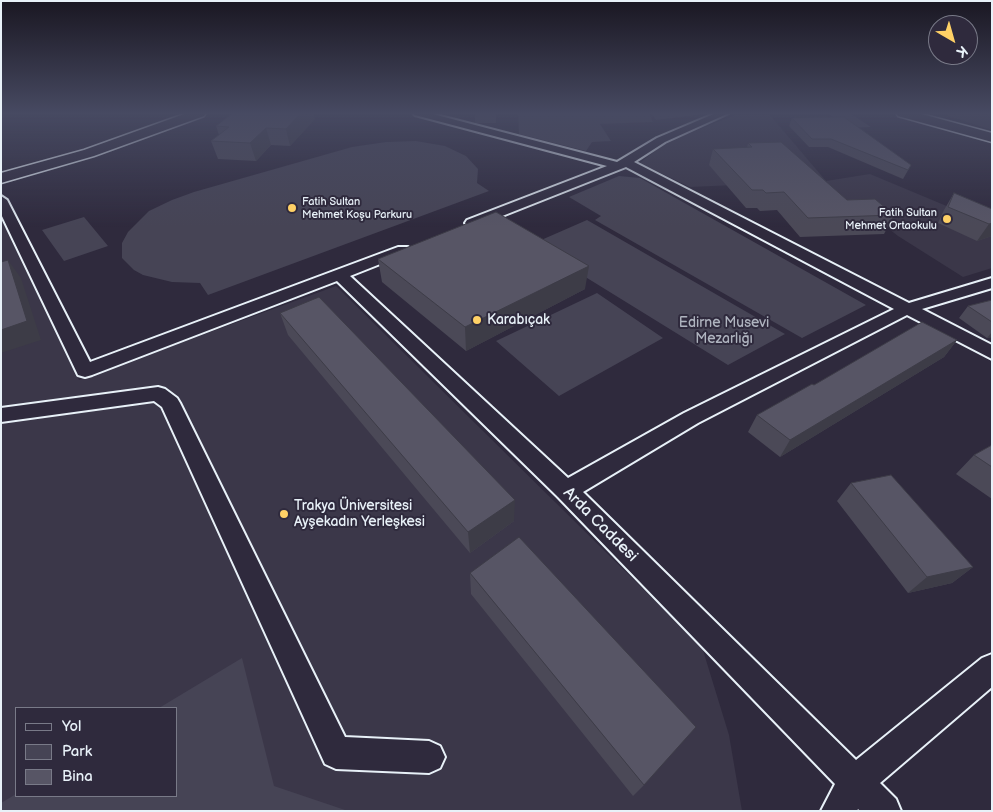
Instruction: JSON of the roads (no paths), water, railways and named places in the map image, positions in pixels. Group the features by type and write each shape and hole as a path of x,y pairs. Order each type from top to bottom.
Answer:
{"main road":[{"path":"1,173 78,151"},
{"path":"1,178 95,151"}],"street":[{"path":"570,151 622,164 992,353"},
{"path":"457,229 622,164 643,151"},
{"path":"1,200 85,371 421,243"},
{"name":"Arda Caddesi","path":"340,275 566,490 884,811"},
{"path":"566,490 690,418 906,309 992,283"},
{"path":"1,416 158,394 170,403 336,753 429,757"},
{"path":"838,811 855,782 992,668"}],"place":[{"name":"Fatih Sultan Mehmet Koşu Parkuru","path":"292,208"},
{"name":"Fatih Sultan Mehmet Ortaokulu","path":"947,219"},
{"name":"Karabıçak","path":"477,320"},
{"name":"Trakya Üniversitesi Ayşekadın Yerleşkesi","path":"284,514"}],"park label":[{"name":"Edirne Musevi Mezarlığı","path":"724,332"}]}
